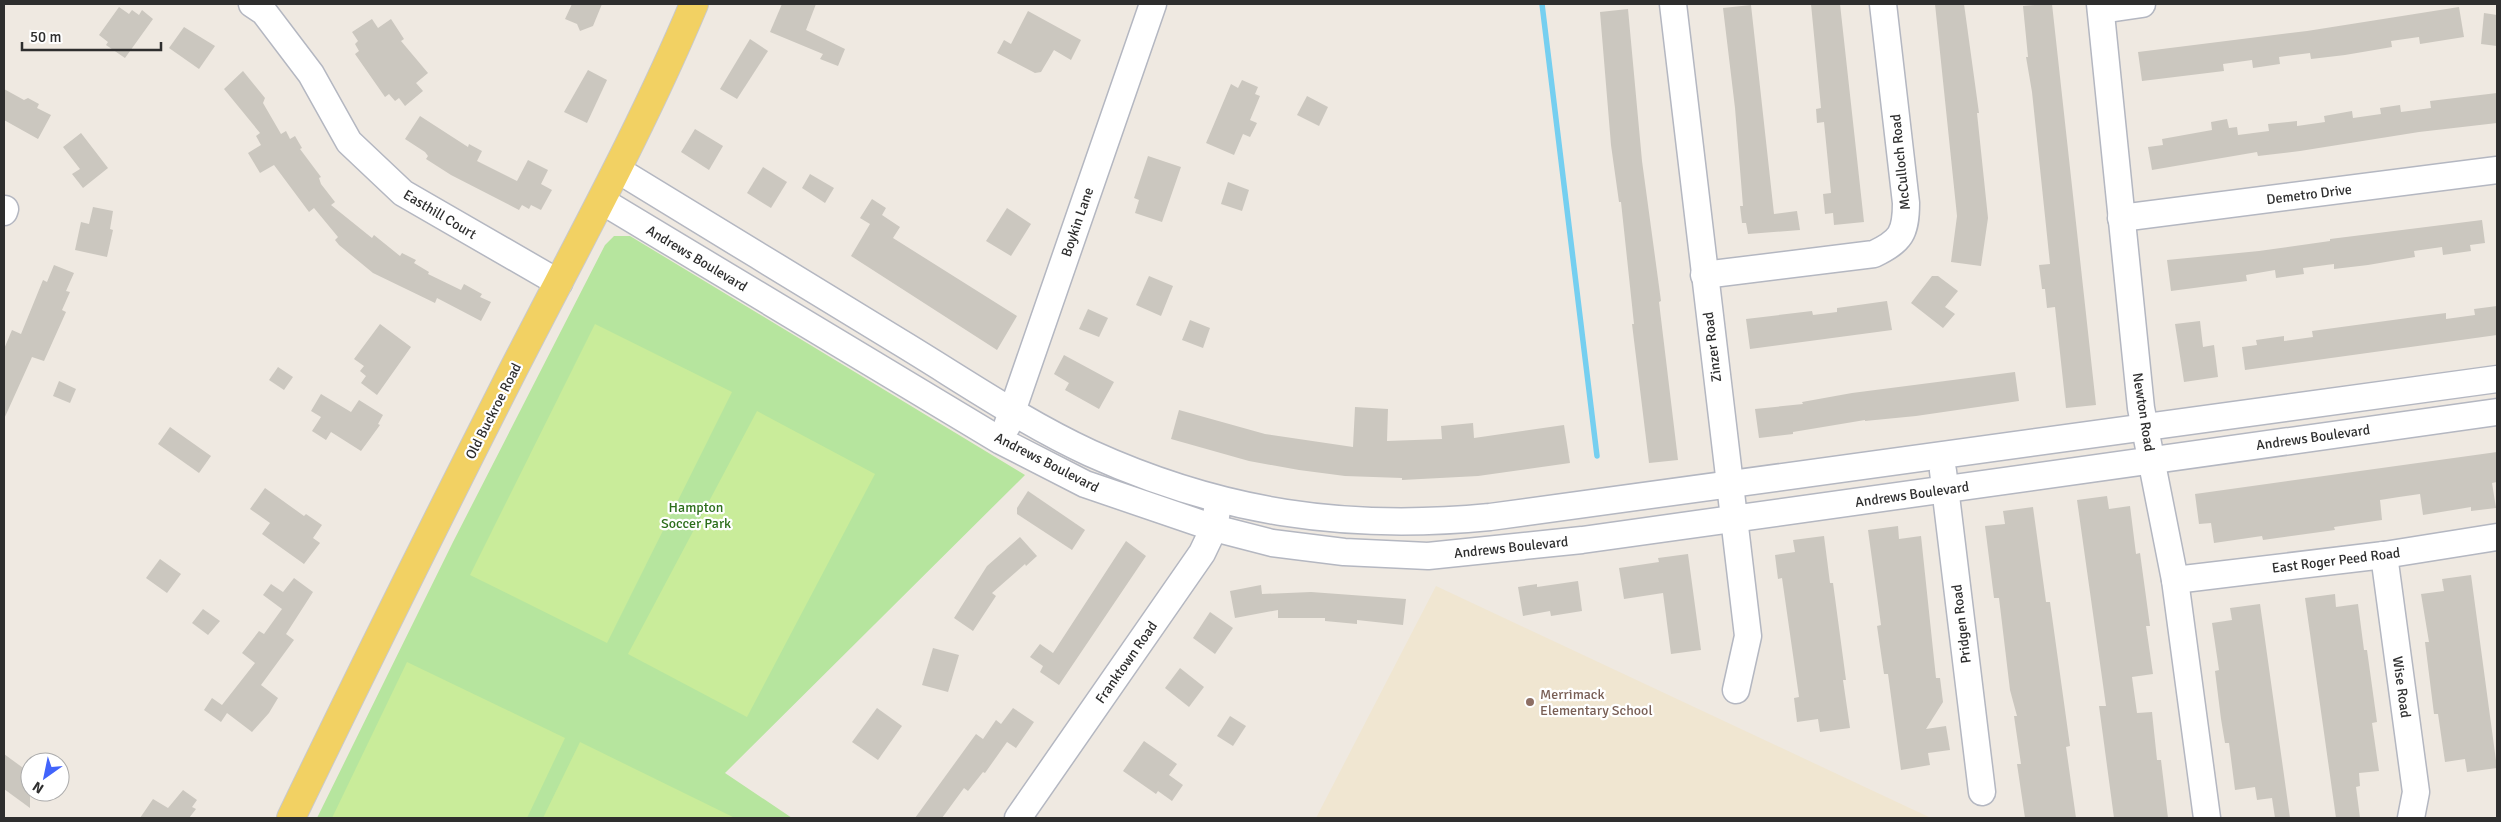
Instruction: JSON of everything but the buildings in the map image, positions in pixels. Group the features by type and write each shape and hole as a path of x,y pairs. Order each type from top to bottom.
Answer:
{"main road":[{"name":"Old Buckroe Road","path":"291,818 366,664 618,170 660,84 694,4"}],"street":[{"name":"Easthill Court","path":"252,4 264,12 311,74 350,142 403,193 559,283"},
{"name":"Boykin Lane","path":"1001,441 1153,4"},
{"name":"Zinzer Road","path":"1673,4 1748,636 1736,690"},
{"name":"McCulloch Road","path":"1704,275 1874,254 1892,245 1906,226 1906,203 1883,4"},
{"path":"2100,7 2142,4"},
{"name":"Newton Road","path":"2100,7 2144,427 2175,580 2207,818"},
{"name":"Andrews Boulevard","path":"618,170 1013,411 1090,452 1160,480 1220,500 1260,509 1326,519 1408,523 1490,517 2497,379"},
{"name":"Demetro Drive","path":"2122,218 2497,170"},
{"name":"Andrews Boulevard","path":"602,201 1001,441 1085,484 1214,528 1272,543 1344,552 1428,556 1582,540 2497,412"},
{"name":"Pridgen Road","path":"1941,456 1982,792"},
{"name":"Franktown Road","path":"1018,818 1202,553 1214,528 1220,500"},
{"name":"East Roger Peed Road","path":"2175,580 2384,555 2497,537"},
{"name":"Wise Road","path":"2384,555 2416,792 2411,818"}],"shaded area":[{"name":"Merrimack Elementary School","path":"1436,586 1931,818 1316,818"}],"green space":[{"name":"Hampton Soccer Park","path":"614,236 630,236 1025,475 725,773 792,818 317,818 453,542 605,245"},
{"path":"595,324 732,392 607,643 470,575"},
{"path":"757,411 875,474 747,717 628,654"},
{"path":"407,662 565,738 527,818 332,818"},
{"path":"580,742 735,818 543,818"}],"waterway":[{"path":"1542,4 1597,456"}],"place":[{"name":"Merrimack Elementary School","path":"1530,702"}]}
